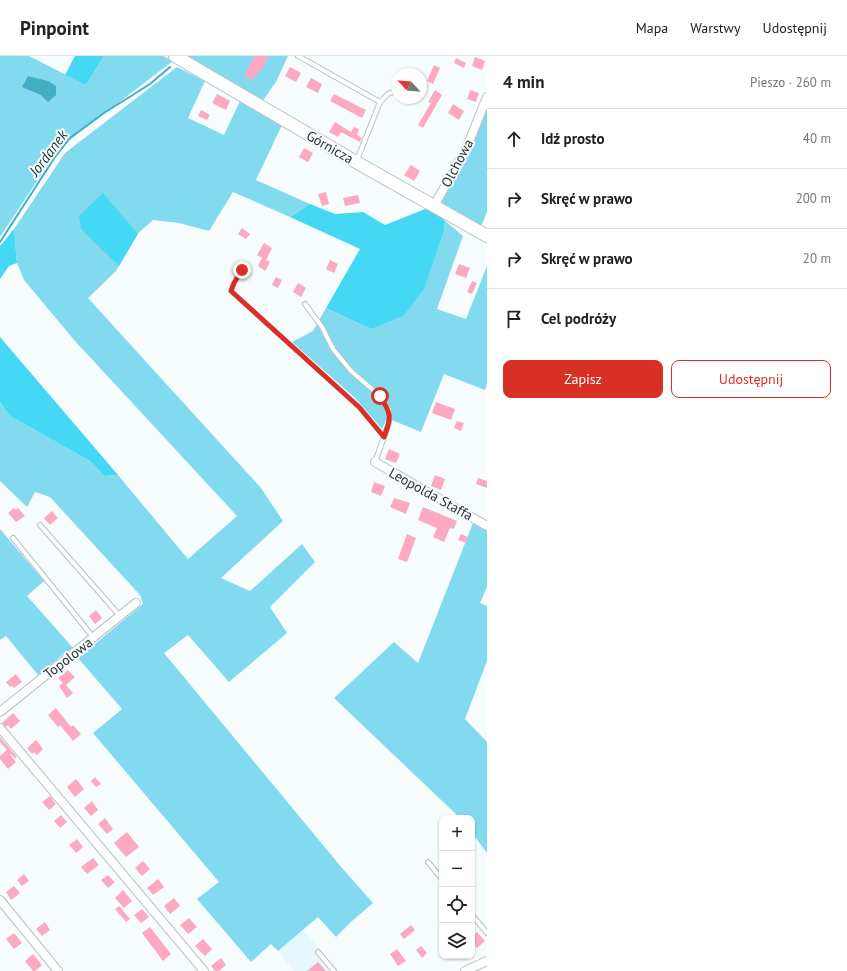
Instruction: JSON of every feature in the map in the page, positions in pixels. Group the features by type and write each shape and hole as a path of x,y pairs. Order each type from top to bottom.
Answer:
{"street":[{"name":"Górnicza","path":"175,56 356,162 487,236"},
{"name":"Olchowa","path":"434,206 468,147 487,98"},
{"name":"Leopolda Staffa","path":"375,462 487,526"},
{"name":"Topolowa","path":"0,712 136,604"},
{"path":"0,728 204,971"},
{"path":"0,900 58,971"},
{"path":"465,971 487,962"}],"lane":[{"path":"298,56 380,102"},
{"path":"356,162 380,102 391,93"},
{"path":"305,304 322,327 333,349 351,371 380,396 389,410 390,423 375,462"},
{"path":"40,524 120,616"},
{"path":"13,538 94,638"},
{"path":"428,862 439,876"},
{"path":"475,919 487,933"},
{"path":"318,952 334,971"}],"path":[{"path":"242,270 231,291 359,407 384,437"}],"shaded area":[{"path":"0,56 29,56 86,85 104,56 163,56 173,61 59,148 0,237"},
{"path":"75,56 104,56 86,85 65,75"},
{"path":"189,56 288,56 276,82 262,102 185,60"},
{"path":"177,67 205,81 188,118 224,135 240,101 282,125 256,180 310,204 290,217 233,192 209,231 179,223 153,220 135,236 116,271 88,298 261,488 283,521 221,578 250,591 302,544 315,562 270,607 287,633 229,682 188,635 164,653 342,868 373,903 336,937 318,917 278,951 271,944 251,962 197,899 219,882 93,733 122,709 78,658 143,604 140,595 50,497 35,492 27,507 0,481 0,402 10,416 90,461 104,476 118,475 188,559 237,516 75,341 24,280 17,263 14,229 65,153"},
{"path":"28,76 48,81 56,86 56,95 48,102 41,95 22,87"},
{"path":"486,109 487,212 481,227 442,206 441,201 467,156"},
{"path":"103,193 138,234 119,266 81,229 79,216"},
{"path":"310,204 335,214 363,212 385,225 430,207 445,221 444,230 424,289 403,316 371,329 326,308 360,249 290,217"},
{"path":"445,221 463,236 437,309 466,319 487,266 487,384 485,390 444,374 421,432 387,418 382,429 356,399 292,342 313,331 326,308 371,329 444,230"},
{"path":"14,229 17,263 9,266 0,279 0,246"},
{"path":"0,337 118,475 104,476 90,461 10,416 0,402"},
{"path":"473,523 487,530 487,587 480,603 487,606 487,661 465,719 487,742 487,853 475,837 475,815 457,815 334,698 394,642 418,663"},
{"path":"0,529 44,581 27,596 74,649 72,651 67,651 38,675 6,636 0,640"},
{"path":"303,930 338,971 294,971 278,951"}],"building":[{"path":"255,56 269,56 260,72 259,71 253,80 244,75"},
{"path":"475,57 485,61 482,70 472,66"},
{"path":"456,58 466,63 464,68 454,63"},
{"path":"434,65 440,68 433,84 427,81"},
{"path":"290,67 301,73 296,82 285,76"},
{"path":"311,78 322,84 318,93 306,87"},
{"path":"435,90 442,95 423,128 418,125 431,103 428,102"},
{"path":"470,90 479,93 476,102 467,99"},
{"path":"217,94 230,101 226,110 212,103"},
{"path":"334,94 366,110 362,118 330,101"},
{"path":"453,104 464,111 459,120 448,113"},
{"path":"201,110 210,115 207,120 198,116"},
{"path":"335,122 351,132 354,127 359,129 357,135 362,138 360,142 341,132 338,137 329,132"},
{"path":"304,148 313,153 308,162 299,157"},
{"path":"411,165 420,171 414,181 404,175"},
{"path":"326,192 329,204 322,206 318,194"},
{"path":"358,195 360,203 345,206 343,198"},
{"path":"242,228 250,234 246,239 238,234"},
{"path":"264,243 272,248 266,260 270,262 265,271 258,266 262,258 257,255"},
{"path":"330,260 338,264 334,273 326,269"},
{"path":"459,264 470,268 466,278 455,274"},
{"path":"276,277 282,280 278,288 272,285"},
{"path":"472,281 477,283 472,294 467,292"},
{"path":"298,283 306,288 301,297 293,292"},
{"path":"436,402 455,409 451,420 432,413"},
{"path":"457,421 464,423 461,431 454,428"},
{"path":"389,449 400,454 396,463 385,459"},
{"path":"435,475 445,479 441,490 431,486"},
{"path":"478,478 487,481 487,488 476,484"},
{"path":"374,482 385,486 381,496 371,492"},
{"path":"394,498 410,503 406,514 390,507"},
{"path":"423,507 457,521 454,529 450,528 444,542 433,537 437,528 418,520"},
{"path":"14,508 16,510 18,508 25,516 16,522 8,513"},
{"path":"52,511 58,518 50,525 44,518"},
{"path":"407,534 416,538 407,562 398,559"},
{"path":"461,534 468,537 466,543 458,540"},
{"path":"96,610 102,618 95,624 89,616"},
{"path":"68,670 75,677 66,685 73,693 67,698 59,686 63,683 58,678"},
{"path":"16,674 22,682 14,688 12,686 10,687 6,682"},
{"path":"56,708 71,727 73,725 81,734 73,741 60,725 58,727 48,715"},
{"path":"13,713 20,721 11,729 8,725 6,727 2,723"},
{"path":"0,737 17,757 15,758 10,754 16,762 8,769 0,759 0,756 7,750 0,742"},
{"path":"36,740 43,749 37,755 34,752 32,754 27,748"},
{"path":"95,777 101,784 96,787 91,781"},
{"path":"76,779 84,789 75,797 67,787"},
{"path":"50,796 56,804 49,810 42,802"},
{"path":"92,801 98,810 91,816 84,808"},
{"path":"61,815 67,822 60,828 54,821"},
{"path":"105,818 113,829 107,834 98,824"},
{"path":"127,832 139,847 126,857 114,843"},
{"path":"77,839 83,847 76,853 69,845"},
{"path":"93,858 99,865 87,874 81,867"},
{"path":"143,861 150,869 142,876 135,868"},
{"path":"24,874 29,881 22,886 17,880"},
{"path":"108,875 115,882 108,888 101,880"},
{"path":"158,879 164,887 153,895 147,888"},
{"path":"14,886 20,893 11,900 6,892"},
{"path":"123,890 132,901 124,908 115,898"},
{"path":"174,898 180,906 170,914 164,906"},
{"path":"119,906 130,919 126,922 115,909"},
{"path":"142,909 149,917 141,923 134,915"},
{"path":"189,918 197,927 188,934 180,925"},
{"path":"45,922 50,930 42,936 36,929"},
{"path":"411,925 415,930 404,939 400,934"},
{"path":"150,927 171,954 163,961 142,933"},
{"path":"477,932 485,941 477,948 475,946 475,934"},
{"path":"14,933 22,943 14,949 6,939"},
{"path":"203,939 212,949 205,956 195,946"},
{"path":"421,946 427,953 422,958 416,950"},
{"path":"397,949 406,961 398,966 390,954"},
{"path":"33,954 42,965 35,971 33,971 25,961"},
{"path":"221,958 226,965 219,971 215,971 211,966"},
{"path":"318,962 326,971 307,971"}],"waterway":[{"name":"Jordanek","path":"0,242 55,157 70,138 104,113 150,84 170,67"}],"route":[{"path":"242,270 231,291 359,407 384,437 390,423 389,410 380,396"}]}
